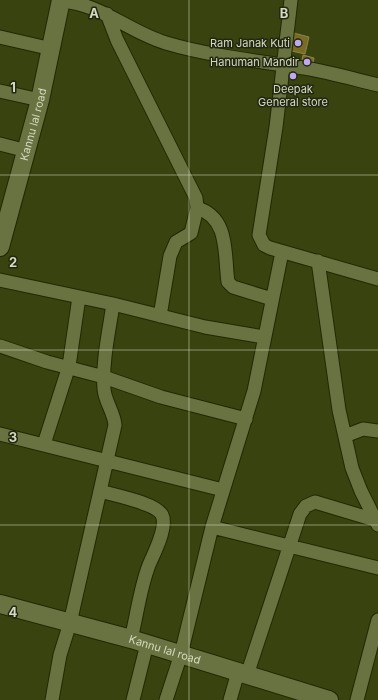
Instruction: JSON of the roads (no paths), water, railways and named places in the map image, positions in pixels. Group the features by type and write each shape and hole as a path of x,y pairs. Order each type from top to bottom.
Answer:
{"street":[{"path":"61,0 82,4 107,14 141,33 166,43 211,53 305,69 378,85"},
{"name":"Kannu lal road","path":"0,247 3,218 27,151 52,49 61,0"},
{"path":"291,0 259,235 264,245 282,252 378,279"},
{"path":"107,14 117,40 192,188 197,208 191,234 176,242 173,248 160,316"},
{"path":"0,37 52,49"},
{"path":"0,91 40,100"},
{"path":"0,144 27,151"},
{"path":"197,208 206,211 215,218 222,233 228,282 233,287 272,299"},
{"path":"166,700 181,654 212,527 254,391 282,252"},
{"path":"318,261 344,436 356,478 377,522"},
{"path":"0,280 113,304 216,329 264,337"},
{"path":"44,444 68,366 76,331 80,297"},
{"path":"52,700 60,655 70,623 115,425 114,416 106,400 104,390 104,377 113,304"},
{"path":"0,346 47,362 68,366 104,377 161,397 246,419"},
{"path":"344,436 363,430 378,430"},
{"path":"0,434 223,490"},
{"path":"100,491 156,509 162,514 164,522 159,542 146,575 133,700"},
{"path":"230,700 242,673 300,514 306,506 314,502 377,522"},
{"path":"212,527 378,568"},
{"name":"Kannu lal road","path":"0,604 181,654 312,697 329,700"},
{"path":"356,700 378,620"}],"place":[{"name":"Ram Janak Kuti","path":"298,43"},
{"name":"Hanuman Mandir","path":"307,62"},
{"name":"Deepak General store","path":"293,76"}]}
